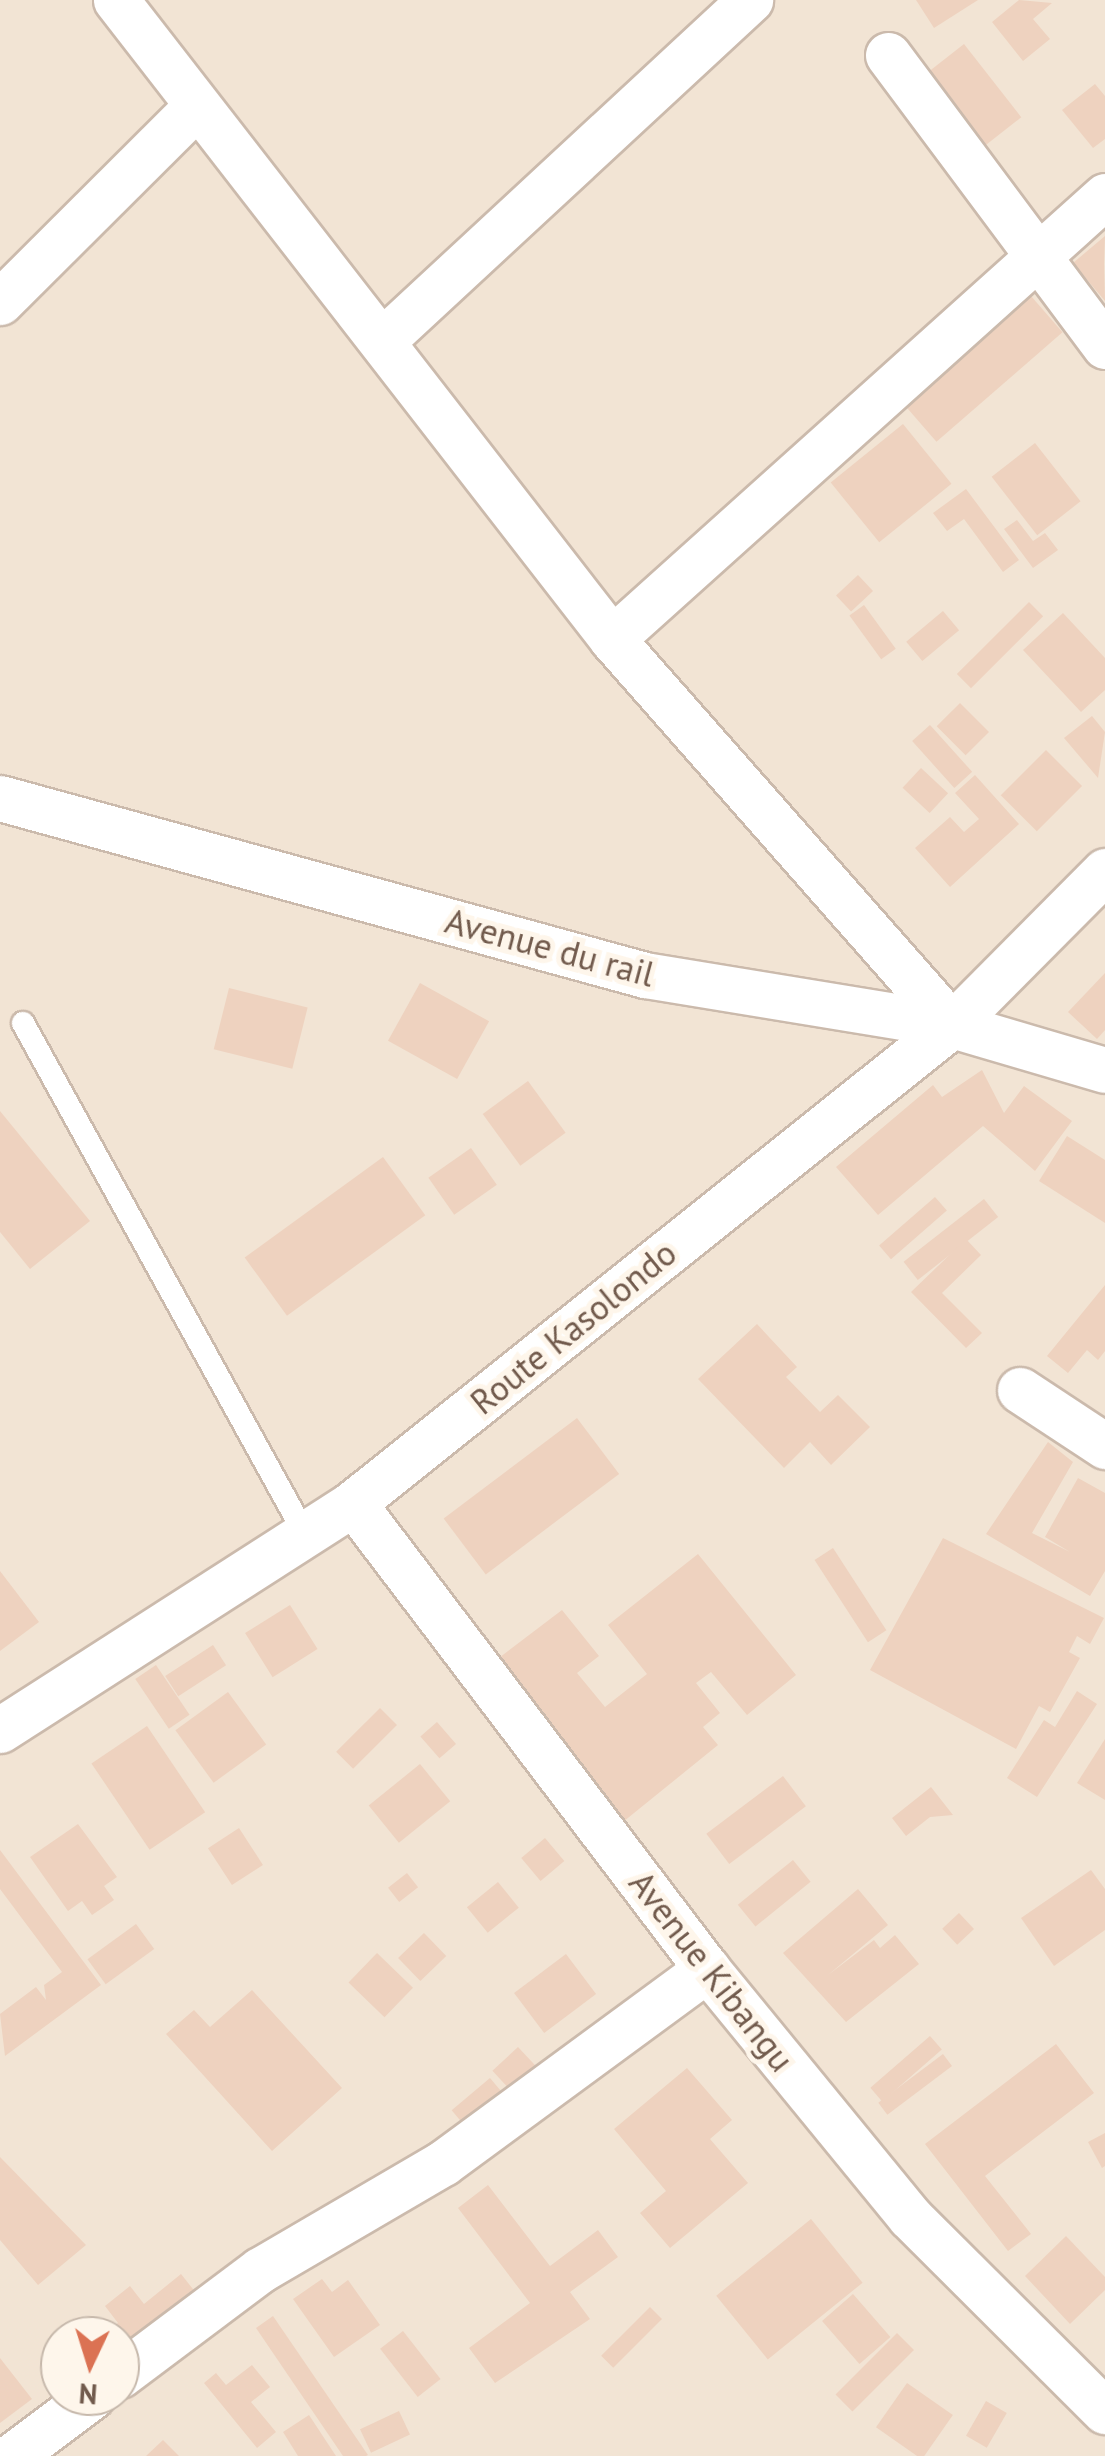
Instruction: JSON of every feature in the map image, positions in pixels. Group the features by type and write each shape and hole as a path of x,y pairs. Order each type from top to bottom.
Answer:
{"street":[{"path":"116,0 612,638 952,1025"},
{"path":"382,342 750,0"},
{"path":"888,56 1105,346"},
{"path":"0,302 196,107"},
{"path":"612,638 1105,196"},
{"name":"Avenue du rail","path":"0,798 645,975 952,1025 1105,1070"},
{"name":"Route Kasolondo","path":"0,1730 353,1503 952,1025 1105,872"},
{"path":"1020,1390 1105,1446"},
{"name":"Avenue Kibangu","path":"353,1503 707,1968 910,2217 1105,2411"},
{"path":"140,2360 260,2270 443,2163 707,1968"},
{"path":"12,2456 65,2416"}],"lane":[{"path":"23,1022 305,1534"}],"shaded area":[{"path":"0,0 1105,0 1105,2456 0,2456"}],"building":[{"path":"916,0 978,0 934,28"},
{"path":"1019,0 1052,3 1033,19 1050,39 1023,61 992,22"},
{"path":"964,44 1021,117 983,147 925,74"},
{"path":"1095,84 1105,96 1105,139 1093,148 1062,110"},
{"path":"1105,236 1104,264 1105,301 1073,263"},
{"path":"1031,296 1062,332 936,442 905,406"},
{"path":"903,424 951,484 879,542 831,483"},
{"path":"1035,443 1081,501 1037,535 992,477"},
{"path":"966,489 1019,560 1003,572 964,519 947,531 933,513"},
{"path":"1017,520 1033,541 1045,533 1058,550 1033,568 1004,529"},
{"path":"858,575 873,591 851,612 836,595"},
{"path":"1029,602 1043,616 971,688 957,674"},
{"path":"864,605 896,649 881,659 849,616"},
{"path":"943,611 959,630 922,661 906,642"},
{"path":"1063,613 1105,658 1105,690 1081,712 1023,650"},
{"path":"960,703 989,732 966,755 937,726"},
{"path":"1092,716 1105,732 1098,778 1064,738"},
{"path":"930,725 972,772 954,788 912,741"},
{"path":"1046,750 1082,786 1037,831 1001,795"},
{"path":"921,768 948,793 930,813 903,788"},
{"path":"975,775 1019,824 950,887 915,848 950,817 964,832 979,819 955,793"},
{"path":"1105,973 1105,1030 1097,1039 1068,1012"},
{"path":"420,983 489,1021 457,1079 388,1041"},
{"path":"229,988 308,1008 292,1069 214,1049"},
{"path":"982,1070 1004,1113 1024,1086 1072,1121 1035,1171 983,1126 878,1215 836,1167 933,1085 942,1097"},
{"path":"528,1081 566,1133 520,1166 483,1114"},
{"path":"0,1111 90,1221 30,1269 0,1232"},
{"path":"1067,1136 1105,1160 1105,1223 1039,1181"},
{"path":"471,1148 497,1185 454,1215 428,1178"},
{"path":"383,1157 425,1215 287,1316 245,1258"},
{"path":"935,1197 947,1211 891,1259 879,1246"},
{"path":"984,1199 998,1217 918,1280 904,1262"},
{"path":"966,1239 981,1255 942,1293 982,1333 966,1348 911,1292"},
{"path":"1105,1285 1105,1351 1098,1360 1087,1350 1068,1373 1047,1356"},
{"path":"757,1324 797,1367 786,1377 820,1412 838,1395 870,1427 831,1465 810,1442 784,1468 698,1379"},
{"path":"577,1418 619,1474 486,1574 444,1519"},
{"path":"1048,1442 1073,1462 1032,1533 1070,1552 1045,1537 1078,1478 1105,1493 1105,1571 1090,1596 986,1534"},
{"path":"943,1538 1104,1618 1090,1644 1077,1636 1069,1652 1080,1658 1050,1712 1039,1706 1016,1749 870,1670"},
{"path":"833,1548 886,1630 868,1642 815,1560"},
{"path":"698,1554 796,1675 747,1715 711,1672 696,1683 720,1713 703,1727 718,1745 618,1826 491,1664 562,1610 599,1656 577,1673 605,1707 647,1674 608,1625"},
{"path":"0,1571 39,1622 0,1651"},
{"path":"290,1605 318,1649 273,1677 245,1633"},
{"path":"213,1645 226,1665 178,1696 165,1676"},
{"path":"156,1665 190,1715 169,1729 135,1679"},
{"path":"1077,1691 1097,1704 1037,1797 1007,1778 1044,1720 1055,1727"},
{"path":"228,1692 266,1745 214,1783 175,1730"},
{"path":"380,1708 397,1725 353,1769 336,1752"},
{"path":"437,1722 456,1744 439,1758 420,1736"},
{"path":"147,1726 205,1812 150,1850 91,1763"},
{"path":"1105,1739 1105,1800 1077,1783"},
{"path":"420,1764 450,1801 399,1843 369,1806"},
{"path":"783,1776 806,1806 729,1864 706,1834"},
{"path":"931,1787 953,1815 930,1817 906,1836 892,1818"},
{"path":"78,1824 117,1877 104,1886 114,1900 92,1915 82,1901 68,1911 30,1857"},
{"path":"239,1828 263,1865 232,1885 208,1848"},
{"path":"545,1838 564,1861 541,1881 521,1858"},
{"path":"0,1850 101,1985 5,2056 0,2014 36,1987 46,2000 44,1985 62,1972 0,1889"},
{"path":"793,1860 811,1882 755,1926 738,1905"},
{"path":"1091,1870 1105,1889 1105,1930 1054,1966 1021,1918"},
{"path":"407,1873 418,1887 399,1902 388,1888"},
{"path":"498,1882 519,1908 488,1933 467,1907"},
{"path":"858,1889 888,1925 828,1975 874,1940 880,1948 895,1935 919,1964 846,2022 783,1953"},
{"path":"959,1913 974,1929 957,1945 942,1929"},
{"path":"136,1924 154,1949 106,1984 87,1959"},
{"path":"424,1933 446,1956 420,1981 398,1958"},
{"path":"377,1953 413,1988 384,2017 349,1982"},
{"path":"566,1954 596,1994 544,2033 514,1993"},
{"path":"252,1990 342,2088 272,2151 166,2034 194,2010 210,2027"},
{"path":"930,2036 942,2050 882,2101 870,2088"},
{"path":"1056,2044 1094,2093 985,2176 1031,2234 1008,2251 925,2144"},
{"path":"518,2047 542,2073 516,2096 492,2071"},
{"path":"943,2054 952,2066 887,2115 878,2103"},
{"path":"687,2068 732,2120 710,2139 748,2183 670,2248 640,2213 666,2191 614,2129"},
{"path":"490,2078 510,2102 472,2134 452,2110"},
{"path":"1105,2133 1105,2166 1102,2168 1088,2142"},
{"path":"0,2157 86,2245 38,2285 0,2240"},
{"path":"488,2185 550,2266 598,2230 618,2257 570,2292 590,2319 495,2383 469,2348 530,2303 458,2208"},
{"path":"811,2219 863,2283 768,2360 716,2296"},
{"path":"1066,2236 1105,2277 1105,2290 1070,2324 1025,2276"},
{"path":"181,2274 204,2303 140,2349 140,2316 113,2316 105,2306 130,2286 144,2304"},
{"path":"322,2279 332,2292 348,2280 380,2325 334,2357 293,2299"},
{"path":"853,2294 890,2337 859,2364 822,2321"},
{"path":"650,2307 662,2319 613,2368 601,2356"},
{"path":"273,2316 368,2455 343,2456 256,2328"},
{"path":"403,2331 441,2379 418,2397 380,2349"},
{"path":"897,2333 914,2350 852,2411 835,2395"},
{"path":"0,2358 32,2399 0,2423"},
{"path":"252,2365 270,2387 251,2402 276,2432 257,2448 204,2383 216,2373 226,2385"},
{"path":"907,2383 953,2415 924,2456 917,2456 876,2427"},
{"path":"986,2401 1007,2413 987,2448 966,2436"},
{"path":"399,2411 410,2435 371,2453 360,2429"},
{"path":"309,2415 336,2456 298,2456 283,2432"},
{"path":"163,2440 179,2456 146,2456"}]}
